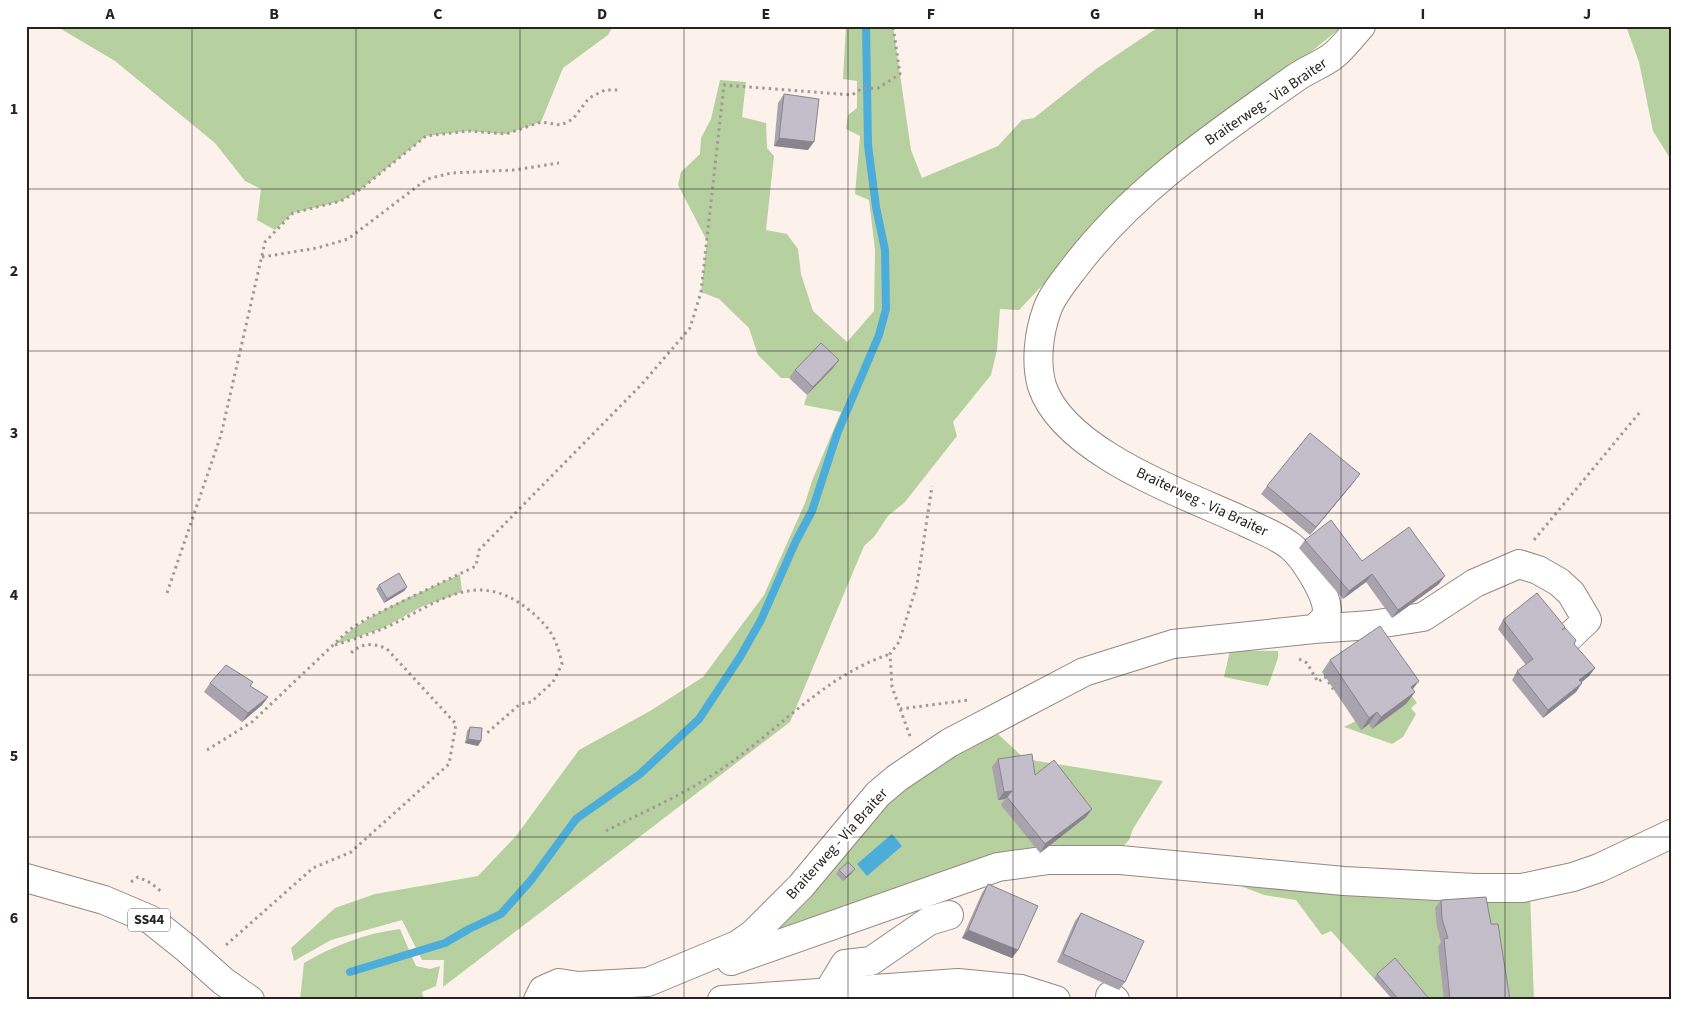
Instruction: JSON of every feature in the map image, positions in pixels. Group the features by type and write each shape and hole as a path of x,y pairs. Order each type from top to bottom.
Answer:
{"main road":[{"name":"Braiterweg - Via Braiter","path":"1314,629 1323,621 1327,612 1323,598 1304,561 1290,545 1237,518 1151,480 1086,442 1052,407 1042,386 1039,370 1039,343 1047,308 1096,238 1168,171 1296,77 1333,56 1361,26"},
{"name":"Braiterweg - Via Braiter","path":"648,982 737,945 753,934 801,886 878,794 920,762 949,743 1023,702 1097,666 1173,644 1371,625 1423,617 1475,584 1520,564"},
{"path":"1520,564 1538,570 1559,582 1571,594 1580,608 1587,620 1566,640"},
{"name":"Braiterweg - Via Braiter","path":"538,1000 543,990 559,983 578,986 648,982 711,969 770,946 998,866 1049,860 1120,860 1214,867 1344,881 1475,888 1522,888 1572,877 1599,868 1671,834"},
{"name":"SS44","path":"26,878 115,905 151,920 223,981 250,1000"},
{"path":"828,992 845,964 871,961 929,921 949,915"},
{"path":"722,1000 958,983 1021,989 1056,1000"}],"path":[{"path":"207,750 252,722 349,630 368,618 476,566 479,550 642,384 690,328 701,292 724,85 852,95 860,90 878,88 900,74 893,26"},
{"path":"167,593 221,435 265,242 293,212 341,201 361,189 426,136 468,131 506,134 541,122 561,125 573,119 590,98 605,90 618,90"},
{"path":"262,257 317,248 348,239 427,179 451,174 514,170 559,163"},
{"path":"1520,564 1527,548 1640,412"},
{"path":"606,831 712,776 824,688 876,659 890,654 899,642 917,585 932,486"},
{"path":"334,645 383,628 421,607 454,594 478,589 497,592 518,601 544,622 557,642 562,664 553,682 530,702 520,704 487,733"},
{"path":"219,940 227,946 313,868 351,852 450,764 456,724 387,649 377,644 366,645 357,647 350,654"},
{"path":"890,654 892,688 920,762"},
{"path":"1318,682 1325,678 1339,698"},
{"path":"115,905 129,884 138,877 151,883 166,896"}],"green space":[{"path":"56,26 613,26 608,35 563,68 541,122 506,134 468,131 426,136 361,189 341,201 293,213 275,230 257,220 261,189 245,181 215,143 115,61"},
{"path":"846,26 893,26 911,150 922,178 998,146 1022,120 1034,118 1096,69 1160,26 1343,26 1107,217 1019,310 1000,309 997,350 991,375 953,422 957,436 905,502 888,516 874,537 864,546 790,722 443,987 444,960 422,960 402,920 331,940 294,961 291,948 335,908 375,894 478,876 516,836 579,750 650,711 703,677 764,595 805,503 812,481 841,412 804,405 807,395 833,368 815,352 789,378 781,378 758,355 749,328 719,299 701,292 707,241 678,185 681,172 700,154 701,138 711,119 720,80 746,82 742,117 766,123 767,148 774,156 766,230 787,234 798,249 801,274 813,311 847,342 874,311 875,250 869,200 855,194 860,136 846,129 848,115 857,108 857,81 843,79"},
{"path":"1626,26 1671,26 1671,160 1653,131 1639,62"},
{"path":"460,574 462,592 421,607 383,628 334,645 378,613"},
{"path":"1230,650 1278,651 1278,658 1268,686 1224,677"},
{"path":"1410,693 1417,703 1411,708 1416,714 1403,737 1392,744 1344,727"},
{"path":"998,734 1025,759 1163,781 1133,829 1129,840 1120,850 1049,860 737,945 949,743"},
{"path":"1225,880 1530,893 1534,1000 1393,1000 1331,931 1322,935 1296,900 1264,895"},
{"path":"400,929 416,966 430,969 440,966 436,986 422,992 424,1000 300,999 304,963 350,941"}],"water":[{"path":"892,834 902,846 867,876 857,864"}],"building":[{"path":"784,94 819,99 814,142 779,138"},
{"path":"821,343 839,360 813,387 795,370"},
{"path":"1310,433 1360,474 1316,527 1267,486"},
{"path":"1331,520 1362,561 1409,527 1445,576 1398,610 1372,574 1349,591 1305,540"},
{"path":"399,573 407,587 387,599 379,585"},
{"path":"1537,593 1565,627 1562,630 1565,628 1576,640 1574,644 1595,668 1579,680 1582,683 1548,710 1517,671 1533,659 1503,620"},
{"path":"1380,626 1419,681 1411,687 1415,692 1381,717 1377,712 1369,718 1330,660"},
{"path":"226,665 253,682 250,686 268,697 248,713 210,683"},
{"path":"470,727 482,728 481,741 468,739"},
{"path":"1032,754 1035,775 1054,760 1092,809 1045,844 1007,797 1012,791 1004,792 998,759"},
{"path":"848,862 855,869 846,877 839,870"},
{"path":"988,884 1038,906 1018,950 968,930"},
{"path":"1486,897 1491,924 1498,924 1510,1000 1450,1000 1444,939 1448,938 1442,919 1441,900"},
{"path":"1081,913 1144,941 1125,982 1063,954"},
{"path":"1395,958 1430,1000 1399,1000 1377,974"}],"waterway":[{"path":"350,972 445,943 501,914 532,879 576,819 640,774 699,719 740,657 761,620 796,541 812,511 837,434 879,335 886,309 885,250 876,207 868,145 866,26"}]}
